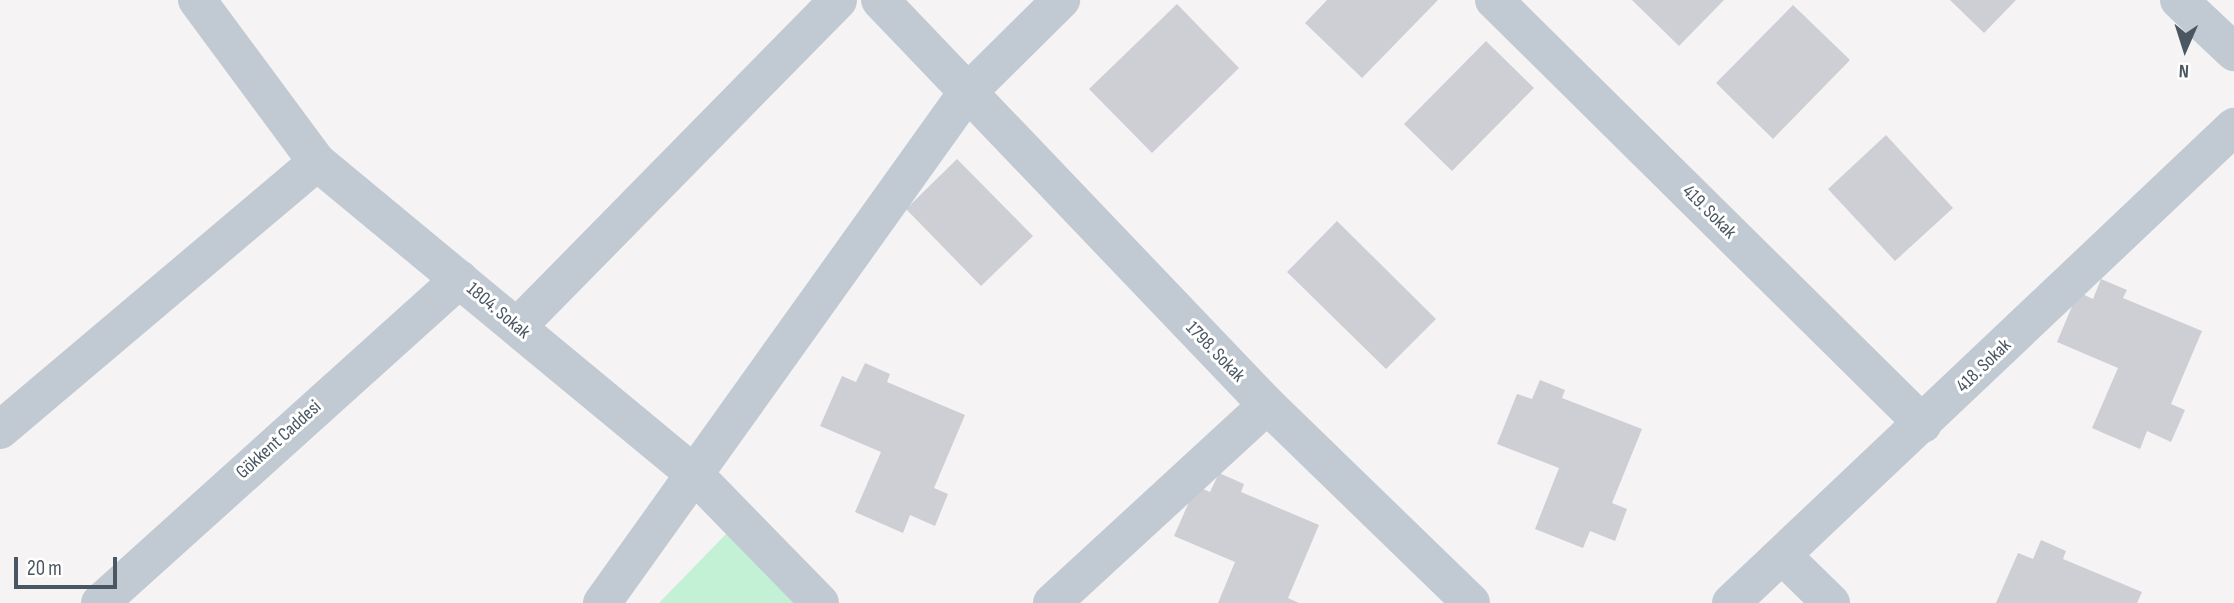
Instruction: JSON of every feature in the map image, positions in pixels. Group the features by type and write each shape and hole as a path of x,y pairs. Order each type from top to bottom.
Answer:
{"street":[{"name":"1804. Sokak","path":"197,0 317,162 695,475 820,603"},
{"path":"517,327 838,0"},
{"name":"1798. Sokak","path":"880,0 1267,405 1471,603"},
{"path":"602,603 966,93 1061,0"},
{"name":"419. Sokak","path":"1494,0 1923,424"},
{"path":"2179,0 2234,52"},
{"name":"418. Sokak","path":"1731,603 1784,557 2234,127"},
{"path":"0,430 317,162"},
{"name":"Gökkent Caddesi","path":"100,603 460,279"},
{"path":"1052,603 1267,405"},
{"path":"1784,557 1831,603"}],"green space":[{"path":"729,531 798,603 659,603"}],"building":[{"path":"1327,0 1438,0 1362,78 1305,23"},
{"path":"1632,0 1724,0 1679,46"},
{"path":"1950,0 2016,0 1984,33"},
{"path":"1177,4 1239,68 1152,153 1089,89"},
{"path":"1793,5 1850,60 1773,139 1716,83"},
{"path":"1486,41 1534,88 1452,171 1404,124"},
{"path":"1886,135 1953,208 1895,261 1828,189"},
{"path":"957,159 1033,236 981,286 906,209"},
{"path":"1337,221 1436,319 1386,369 1287,272"},
{"path":"2101,279 2127,290 2123,298 2202,331 2171,404 2185,410 2171,442 2147,431 2140,449 2092,428 2118,368 2057,342 2078,292 2093,299"},
{"path":"865,363 890,374 887,382 965,415 934,488 948,494 935,526 910,515 903,533 855,512 881,452 820,426 842,376 856,382"},
{"path":"1540,380 1565,390 1562,398 1642,429 1612,503 1627,509 1615,541 1590,531 1583,548 1535,529 1559,468 1497,444 1517,394 1532,399"},
{"path":"1219,473 1244,484 1241,492 1319,525 1288,598 1299,603 1218,603 1235,562 1174,536 1196,486 1210,492"},
{"path":"2041,540 2066,551 2063,559 2142,592 2137,603 1996,603 2018,553 2033,559"}]}
